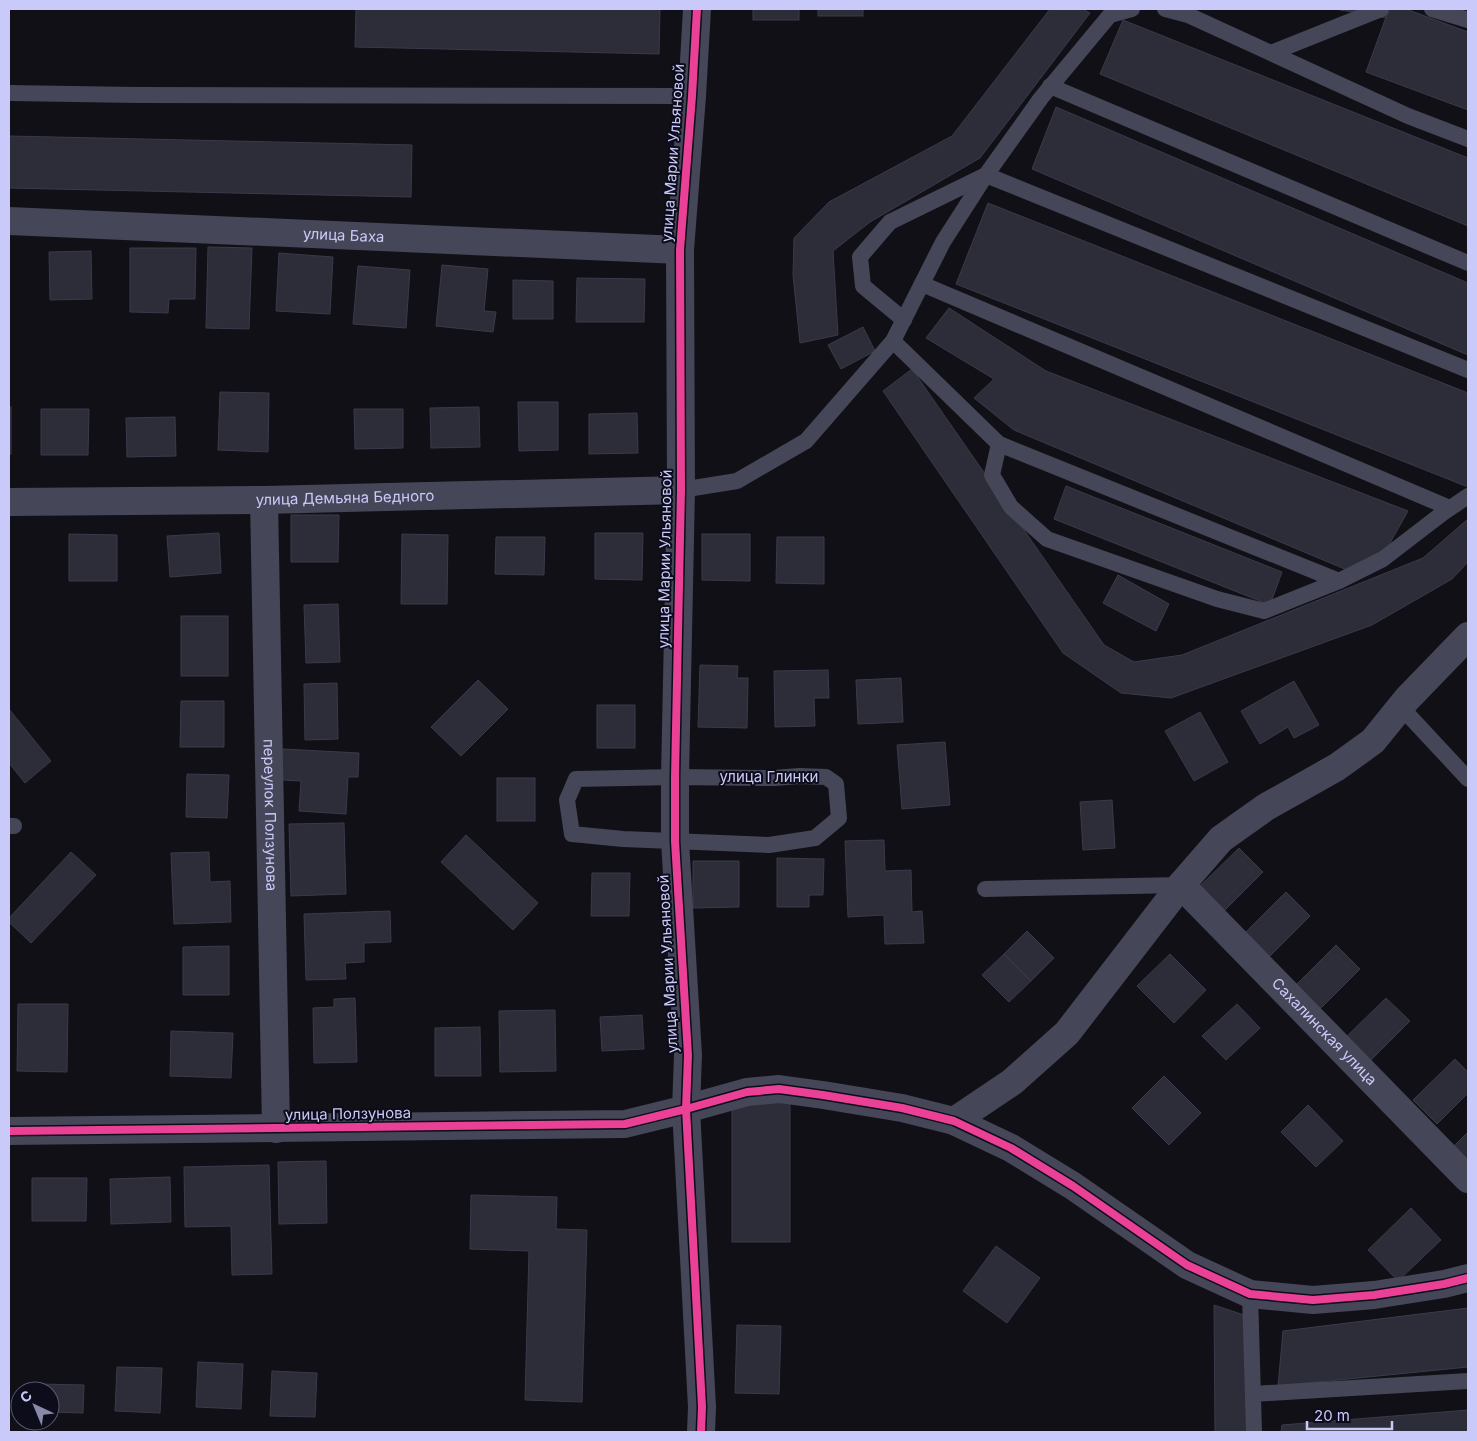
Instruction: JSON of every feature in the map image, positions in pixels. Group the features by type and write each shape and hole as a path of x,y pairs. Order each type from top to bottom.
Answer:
{"street":[{"name":"улица Марии Ульяновой","path":"697,9 680,250 680,490 675,841 688,1055 686,1109 702,1407 701,1432"},
{"name":"улица Баха","path":"9,221 680,250"},
{"name":"улица Демьяна Бедного","path":"9,502 264,500 680,490"},
{"name":"переулок Ползунова","path":"264,500 276,1129"},
{"path":"954,1121 1012,1082 1067,1032 1181,885 1221,839 1266,807 1337,767 1373,741 1401,707 1468,636"},
{"name":"Сахалинская улица","path":"1181,885 1468,1178"},
{"name":"улица Ползунова","path":"9,1132 624,1124 747,1092 779,1089 823,1094 902,1108 954,1121 1011,1148 1072,1186 1186,1265 1250,1294 1313,1300 1374,1295 1444,1284 1468,1278"}],"lane":[{"path":"680,490 737,481 806,441 894,341 943,242 986,175 1050,86 1110,15 1132,9"},
{"path":"1165,9 1188,15 1408,116 1468,139"},
{"path":"1271,53 1382,9"},
{"path":"1432,9 1468,20"},
{"path":"1050,86 1468,263"},
{"path":"9,93 692,96"},
{"path":"904,320 863,286 860,257 890,222 986,175 1468,370"},
{"path":"922,284 1450,508"},
{"path":"894,341 999,444 1339,581"},
{"path":"999,444 992,475 1011,507 1047,539 1216,599 1264,611 1339,581 1384,559 1468,496"},
{"path":"1401,707 1468,779"},
{"path":"675,776 576,779 567,800 572,834 623,839 675,841"},
{"name":"улица Глинки","path":"675,776 826,777 836,784 839,818 815,838 768,845 675,841"},
{"path":"985,889 1181,885"},
{"path":"1250,1294 1254,1432"},
{"path":"1253,1394 1468,1381"}],"building":[{"path":"356,9 660,9 659,54 355,47"},
{"path":"753,9 799,9 799,20 753,20"},
{"path":"818,9 863,9 863,16 818,16"},
{"path":"1050,9 1082,9 1090,13 980,158 870,222 833,251 838,335 800,343 793,275 794,238 829,202 952,136"},
{"path":"1335,9 1395,9 1393,19"},
{"path":"1389,9 1406,9 1468,32 1468,110 1366,72"},
{"path":"1123,20 1468,158 1468,226 1100,74"},
{"path":"1056,107 1468,283 1468,355 1032,169"},
{"path":"9,136 412,145 411,197 9,188"},
{"path":"988,203 1468,393 1468,487 956,284"},
{"path":"208,247 252,248 249,329 206,328"},
{"path":"130,248 196,248 195,299 169,299 168,313 130,312"},
{"path":"91,251 92,299 50,300 49,252"},
{"path":"279,253 333,257 330,314 276,311"},
{"path":"442,265 488,269 484,311 496,312 493,332 436,326"},
{"path":"358,266 410,270 406,328 353,324"},
{"path":"577,278 645,279 644,322 576,322"},
{"path":"513,280 553,281 553,319 513,319"},
{"path":"949,308 1046,371 1408,511 1386,550 1347,570 1014,430 974,398 994,379 926,338"},
{"path":"863,327 875,351 841,369 828,345"},
{"path":"912,369 1104,645 1134,662 1182,655 1423,558 1468,519 1468,562 1452,579 1372,625 1171,698 1121,693 1063,653 883,391"},
{"path":"220,392 269,393 268,452 218,450"},
{"path":"518,402 558,402 558,450 519,451"},
{"path":"9,407 11,407 11,454 9,454"},
{"path":"479,407 480,447 431,448 430,408"},
{"path":"41,409 89,409 88,455 41,455"},
{"path":"354,409 403,409 403,448 355,449"},
{"path":"637,413 638,453 589,454 589,414"},
{"path":"175,417 176,456 127,457 126,418"},
{"path":"1066,486 1282,572 1270,605 1054,519"},
{"path":"291,515 339,515 338,562 291,562"},
{"path":"219,533 221,573 170,577 167,536"},
{"path":"595,533 643,533 642,580 595,579"},
{"path":"69,534 117,535 117,581 69,581"},
{"path":"402,534 448,535 447,604 401,604"},
{"path":"702,534 750,534 750,581 702,580"},
{"path":"496,537 545,537 544,575 495,574"},
{"path":"777,537 824,537 824,584 776,583"},
{"path":"1118,575 1169,604 1156,631 1103,603"},
{"path":"338,604 340,662 306,663 304,605"},
{"path":"181,616 228,616 228,676 181,676"},
{"path":"700,665 738,666 737,678 748,678 747,728 698,727"},
{"path":"828,670 829,698 814,698 815,726 775,727 774,671"},
{"path":"901,678 903,722 858,724 856,680"},
{"path":"478,680 508,709 461,756 431,727"},
{"path":"1294,681 1319,725 1294,738 1288,727 1260,744 1241,711"},
{"path":"337,683 338,739 305,740 304,684"},
{"path":"181,701 224,701 224,747 180,747"},
{"path":"597,705 635,705 635,748 597,748"},
{"path":"9,709 51,761 25,783 9,763"},
{"path":"1200,712 1228,762 1194,781 1165,731"},
{"path":"945,742 950,805 902,809 897,745"},
{"path":"283,749 359,753 358,777 348,777 346,814 299,811 301,781 282,780"},
{"path":"187,774 229,775 227,818 186,817"},
{"path":"497,778 535,778 535,821 497,821"},
{"path":"1112,800 1115,848 1083,850 1080,802"},
{"path":"344,823 346,894 291,896 289,824"},
{"path":"466,835 538,903 513,930 441,862"},
{"path":"884,840 885,871 911,870 912,912 922,911 924,943 885,944 884,915 848,917 845,841"},
{"path":"1239,848 1263,872 1221,914 1197,889"},
{"path":"71,852 96,875 31,943 9,922 9,918"},
{"path":"209,852 210,882 230,881 231,922 174,924 171,853"},
{"path":"777,858 824,859 823,895 809,895 809,907 777,907"},
{"path":"693,861 739,861 739,907 693,908"},
{"path":"592,873 630,873 629,916 591,916"},
{"path":"1286,892 1310,916 1268,958 1244,934"},
{"path":"390,911 391,942 364,943 364,962 345,963 346,979 306,980 304,914"},
{"path":"1027,931 1054,958 1031,981 1004,954"},
{"path":"1336,945 1360,969 1318,1011 1294,987"},
{"path":"229,946 229,995 183,995 183,947"},
{"path":"1004,954 1031,981 1009,1002 982,975"},
{"path":"1170,954 1206,990 1174,1023 1137,986"},
{"path":"355,998 357,1062 314,1063 313,1008 334,1007 334,999"},
{"path":"1386,998 1410,1021 1368,1063 1344,1039"},
{"path":"18,1004 68,1004 67,1072 17,1071"},
{"path":"1237,1004 1260,1028 1226,1060 1202,1036"},
{"path":"555,1010 556,1071 500,1072 499,1011"},
{"path":"642,1015 644,1049 602,1051 600,1017"},
{"path":"480,1027 481,1076 435,1076 435,1028"},
{"path":"171,1031 233,1033 231,1078 170,1076"},
{"path":"1455,1059 1468,1072 1468,1093 1437,1124 1413,1100"},
{"path":"1164,1076 1201,1113 1169,1145 1132,1108"},
{"path":"732,1100 790,1100 790,1242 732,1242"},
{"path":"1308,1105 1343,1141 1316,1167 1281,1132"},
{"path":"1468,1132 1468,1165 1452,1148"},
{"path":"326,1161 327,1223 279,1224 278,1162"},
{"path":"269,1165 272,1274 232,1275 231,1226 185,1227 184,1167"},
{"path":"170,1177 171,1222 111,1224 110,1179"},
{"path":"32,1178 87,1178 86,1221 32,1221"},
{"path":"471,1195 557,1197 556,1229 587,1230 582,1402 525,1400 529,1251 470,1249"},
{"path":"1411,1208 1441,1240 1398,1281 1368,1250"},
{"path":"996,1246 1040,1278 1007,1323 963,1291"},
{"path":"1214,1305 1250,1317 1249,1432 1215,1432"},
{"path":"1468,1308 1468,1367 1278,1386 1283,1331"},
{"path":"737,1325 781,1326 779,1394 735,1393"},
{"path":"198,1362 243,1364 241,1409 196,1407"},
{"path":"117,1367 162,1368 160,1413 115,1411"},
{"path":"272,1371 317,1373 315,1417 270,1416"},
{"path":"60,1384 84,1385 83,1413 60,1412"},
{"path":"1468,1410 1468,1432 1281,1432 1282,1425"}],"cycle path":[{"path":"697,9 680,250 681,490 675,841 688,1055 686,1109 702,1407 701,1432"},
{"path":"9,1131 625,1124 747,1092 779,1089 902,1108 954,1121 1011,1148 1073,1186 1187,1265 1250,1294 1313,1300 1374,1295 1444,1284 1468,1278"}]}
